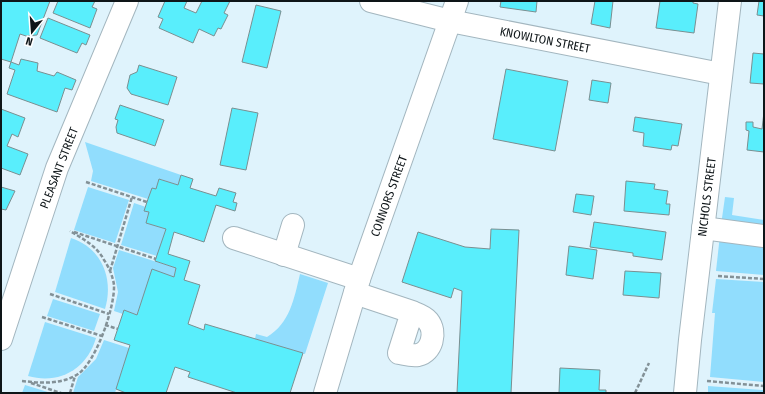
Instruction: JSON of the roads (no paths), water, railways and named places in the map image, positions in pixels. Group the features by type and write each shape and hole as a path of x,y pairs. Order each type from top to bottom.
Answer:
{"street":[{"name":"PLEASANT STREET","path":"1,339 57,168 127,1"},
{"name":"KNOWLTON STREET","path":"371,1 450,21 721,74"},
{"name":"CONNORS STREET","path":"325,393 357,286 457,1"},
{"name":"NICHOLS STREET","path":"685,393 730,1"},
{"path":"284,255 293,225"},
{"path":"703,228 764,236"},
{"path":"234,238 284,255 357,286 412,312"}]}
